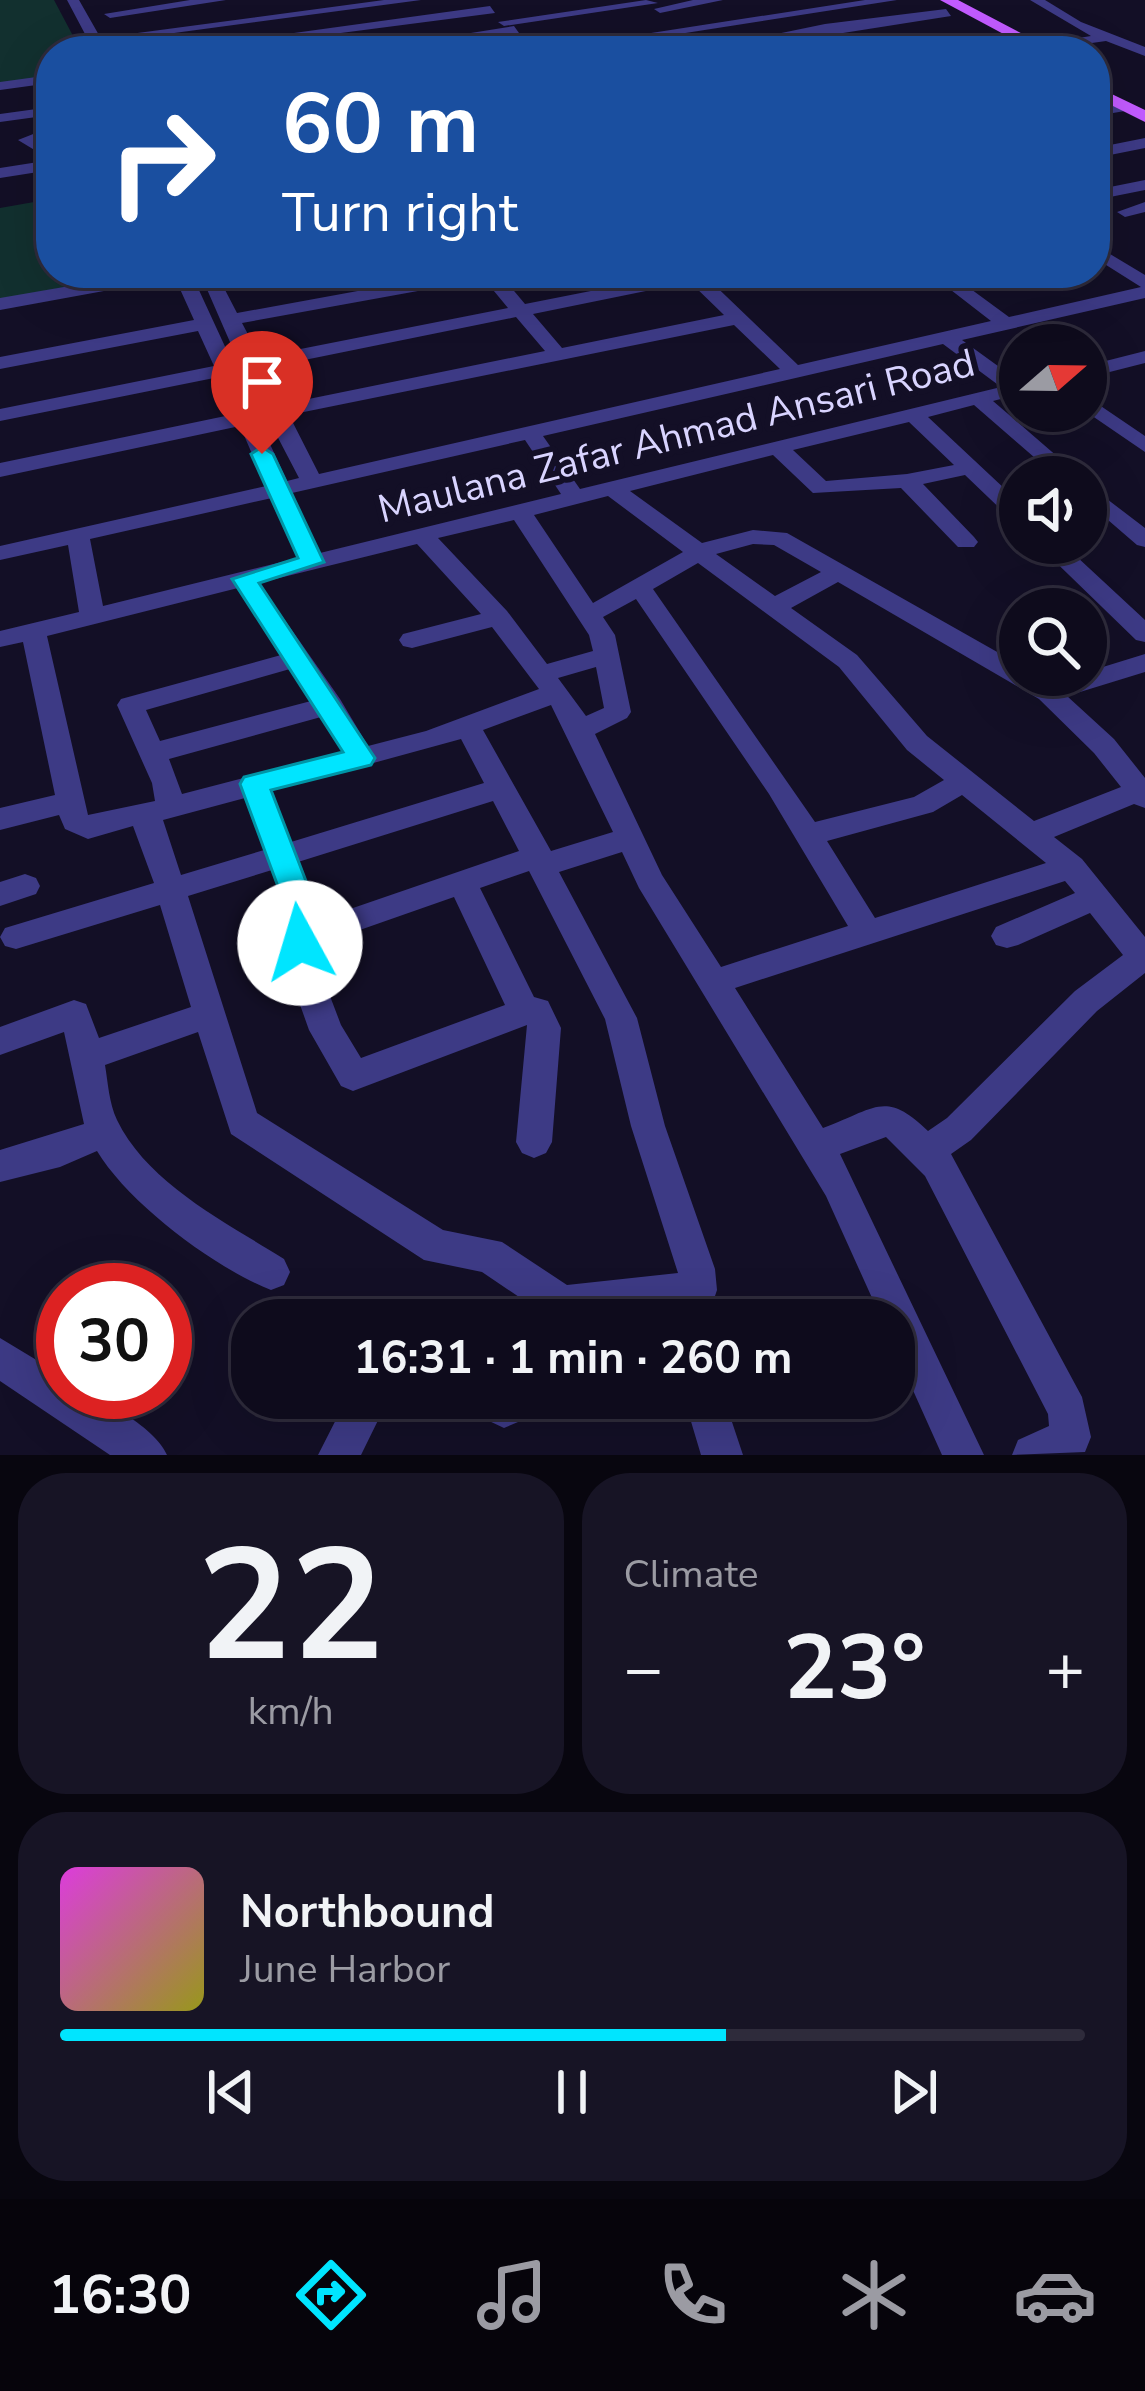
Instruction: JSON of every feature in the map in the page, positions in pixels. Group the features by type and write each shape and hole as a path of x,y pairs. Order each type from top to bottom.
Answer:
{"main road":[{"path":"922,0 1014,36"},
{"path":"946,6 990,36"},
{"path":"1110,82 1145,100"},
{"path":"1110,98 1145,117"}],"street":[{"path":"73,0 93,36"},
{"path":"101,0 122,36 415,0"},
{"path":"110,14 220,0"},
{"path":"290,0 319,32"},
{"path":"305,36 505,0"},
{"path":"462,36 653,4 717,0"},
{"path":"757,0 782,16"},
{"path":"642,36 892,0"},
{"path":"1036,0 1076,25 1114,36 1145,52"},
{"path":"483,4 521,36"},
{"path":"653,4 699,36"},
{"path":"796,36 946,6"},
{"path":"801,13 840,36"},
{"path":"257,20 268,36"},
{"path":"382,24 394,36"},
{"path":"1110,37 1144,36"},
{"path":"1110,47 1144,36"},
{"path":"0,86 36,81"},
{"path":"1110,109 1126,106"},
{"path":"0,118 36,113"},
{"path":"1110,150 1145,143"},
{"path":"0,173 36,167"},
{"path":"1110,192 1145,185"},
{"path":"1125,212 1145,207"},
{"path":"1110,261 1145,288"},
{"path":"0,304 108,288"},
{"path":"187,288 312,562"},
{"path":"215,288 312,482"},
{"path":"500,288 558,355"},
{"path":"228,320 431,298 519,311 630,288"},
{"path":"707,288 794,372"},
{"path":"958,288 1006,324 1145,288"},
{"path":"250,365 431,298"},
{"path":"275,412 738,318"},
{"path":"0,363 204,324"},
{"path":"0,553 999,326"},
{"path":"946,337 999,375"},
{"path":"1107,367 1145,357"},
{"path":"0,415 225,370"},
{"name":"Maulana Zafar Ahmad Ansari Road","path":"16,635 999,393"},
{"path":"978,398 1046,456"},
{"path":"914,414 999,495"},
{"path":"1107,417 1145,446"},
{"path":"1118,425 1145,417"},
{"path":"0,470 246,418"},
{"path":"530,432 574,497"},
{"path":"777,447 820,488 907,481 970,468"},
{"path":"907,481 966,542"},
{"path":"611,488 848,661 917,742 1035,833 1096,897 1131,916 1144,959 1086,1001 959,1129 927,1151"},
{"path":"1107,509 1145,541"},
{"path":"520,511 602,635 618,712 580,730"},
{"path":"1107,514 1112,513"},
{"path":"421,534 498,616 551,683 580,730 630,838 817,1146 879,1264 964,1455"},
{"path":"78,535 92,616"},
{"path":"590,614 641,589 694,553 768,536 999,665"},
{"path":"1070,564 1145,634"},
{"path":"774,607 839,572"},
{"path":"244,579 331,705 361,758"},
{"path":"641,589 869,935"},
{"path":"412,640 498,616"},
{"path":"16,635 82,828 468,727 603,656"},
{"path":"299,658 130,705 150,754 155,810 150,822 243,1123 437,1246 489,1255 554,1299"},
{"path":"1107,675 1145,663"},
{"path":"1035,833 1142,795 1104,746 1051,696"},
{"path":"150,754 331,705"},
{"path":"468,727 621,1018 649,1126 692,1251 693,1299"},
{"path":"807,835 923,805 965,780"},
{"path":"254,784 309,928 298,954 326,1030 353,1076 515,1016 524,1008"},
{"path":"16,937 502,788"},
{"path":"0,819 71,802"},
{"path":"307,937 462,883 630,838"},
{"path":"714,982 1071,867"},
{"path":"462,883 524,1008 536,1011 544,1028 534,1142"},
{"path":"1007,936 1096,897"},
{"path":"0,1041 74,1014 104,1132 123,1157 187,1218 271,1272"},
{"path":"86,1057 208,1015"},
{"path":"817,1146 892,1119 927,1151 957,1195 1068,1411 1065,1449"},
{"path":"0,1166 60,1151 104,1132"},
{"path":"0,1358 146,1455"},
{"path":"340,1455 358,1419"},
{"path":"711,1419 722,1455"}],"green space":[{"path":"0,0 54,0 73,36 36,36 36,78 0,83"},
{"path":"36,202 36,288 61,288 0,299 0,208"}],"route":[{"path":"262,454 312,562 244,579 325,696 361,758 254,784 309,928 300,943"}]}
